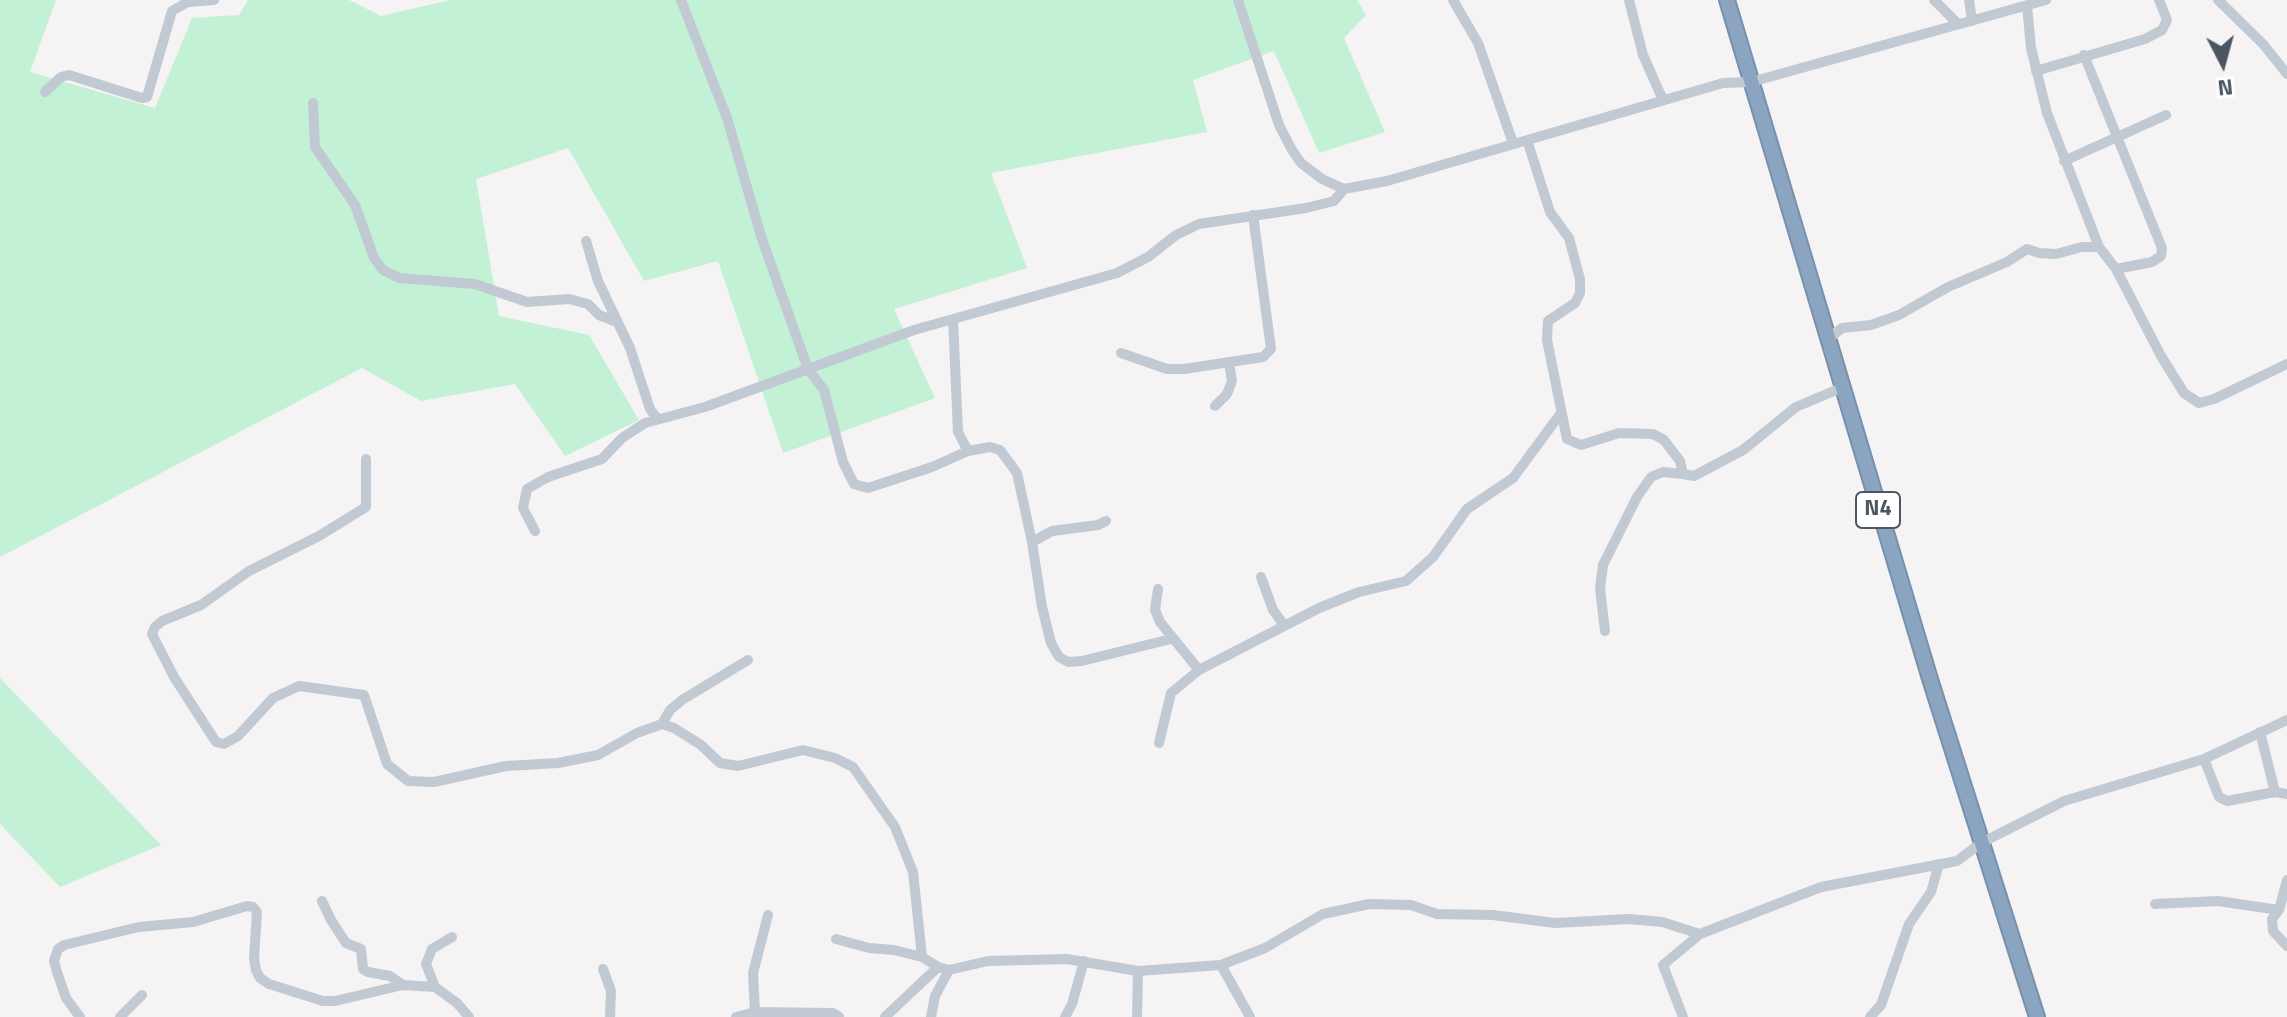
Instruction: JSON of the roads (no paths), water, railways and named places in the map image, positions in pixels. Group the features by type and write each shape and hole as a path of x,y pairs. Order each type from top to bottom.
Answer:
{"highway":[{"name":"N4","path":"1727,0 1841,388 2037,1017"}],"street":[{"path":"45,92 61,77 69,75 147,97 172,11 188,2 214,0"},
{"path":"681,0 727,118 761,236 808,369 824,390 843,462 854,484 868,488 932,467 968,451 990,447 1000,450 1017,473 1042,607 1051,643 1059,657 1068,662 1082,661 1171,639"},
{"path":"1238,0 1279,125 1292,150 1301,163 1322,179 1344,189 1369,186 1462,161 1513,143 1723,83 1751,82 2046,0"},
{"path":"1453,0 1478,43 1513,143"},
{"path":"1629,0 1643,55 1663,100"},
{"path":"1934,0 1958,24"},
{"path":"1969,0 1972,21"},
{"path":"2036,71 2145,39 2162,30 2167,20 2159,0"},
{"path":"2218,0 2263,44 2287,74"},
{"path":"2027,6 2036,71 2064,161 2099,247 2116,269 2184,393 2199,403 2241,389 2287,364"},
{"path":"2084,55 2162,248 2161,256 2152,262 2116,269"},
{"path":"313,103 315,147 355,205 374,258 383,270 399,278 475,284 527,302 569,299 588,304 599,315 617,322"},
{"path":"2064,161 2166,115"},
{"path":"1527,140 1550,212 1569,238 1580,279 1580,293 1575,303 1548,321 1547,340 1562,402 1564,433 1574,444 1589,443 1619,433 1653,434 1664,440 1680,461 1683,474"},
{"path":"535,531 523,508 527,489 548,477 602,459 622,438 657,418 705,407 953,319 1117,273 1199,224 1334,201 1344,189"},
{"path":"1121,353 1167,369 1263,357 1271,349 1253,215"},
{"path":"586,241 598,281 630,348 650,409 657,418"},
{"path":"1828,339 1842,328 1871,325 1899,315 1948,287 2007,262 2027,249 2056,254 2082,247 2099,247"},
{"path":"953,319 958,432 968,451"},
{"path":"1215,406 1227,394 1232,381 1229,363"},
{"path":"1605,631 1600,589 1603,565 1637,497 1651,477 1663,472 1694,476 1733,456 1796,407 1841,388"},
{"path":"1159,743 1171,693 1199,670 1284,625 1359,592 1406,581 1433,557 1467,509 1479,499 1501,489 1513,478 1561,413"},
{"path":"366,459 366,507 319,536 249,571 201,605 155,627 152,634 174,677 216,742 224,744 238,736 273,698 299,686 364,695 387,764 408,781 434,782 506,766 558,763 598,755 637,733 662,724 701,745 720,763 738,766 803,750 835,758 853,767 895,827 913,872 922,957"},
{"path":"1032,542 1044,533 1098,525 1106,521"},
{"path":"1261,577 1273,610 1284,625"},
{"path":"1158,589 1155,610 1171,639 1199,670"},
{"path":"662,724 670,710 682,700 748,660"},
{"path":"1683,1017 1663,965 1700,934 1821,887 1957,861 1981,843 2064,801 2204,759 2287,720"},
{"path":"2260,732 2275,792"},
{"path":"2204,759 2219,797 2227,801 2275,792 2287,794"},
{"path":"1870,1017 1881,1005 1909,924 1931,892 1939,864"},
{"path":"2287,880 2279,910 2272,919 2273,931 2287,946"},
{"path":"322,901 346,943 361,949 363,969 390,976 403,985"},
{"path":"2155,904 2218,901 2279,910"},
{"path":"885,1017 944,969 988,961 1067,959 1138,971 1221,965 1265,948 1323,914 1369,904 1411,905 1437,914 1493,915 1555,923 1629,919 1662,922 1700,934"},
{"path":"80,1017 66,998 54,961 58,949 64,945 139,927 193,922 247,906 257,912 256,970 260,978 269,984 323,1001 403,985 435,987 457,1003 469,1017"},
{"path":"755,1012 753,973 768,915"},
{"path":"435,987 426,964 432,949 452,937"},
{"path":"836,939 922,957 944,969"},
{"path":"1065,1017 1072,1004 1084,961"},
{"path":"1221,965 1250,1017"},
{"path":"603,969 611,991 610,1017"},
{"path":"931,1017 944,969"},
{"path":"1137,1017 1138,971"},
{"path":"120,1017 142,995"},
{"path":"736,1017 755,1012 833,1013 839,1017"}]}
